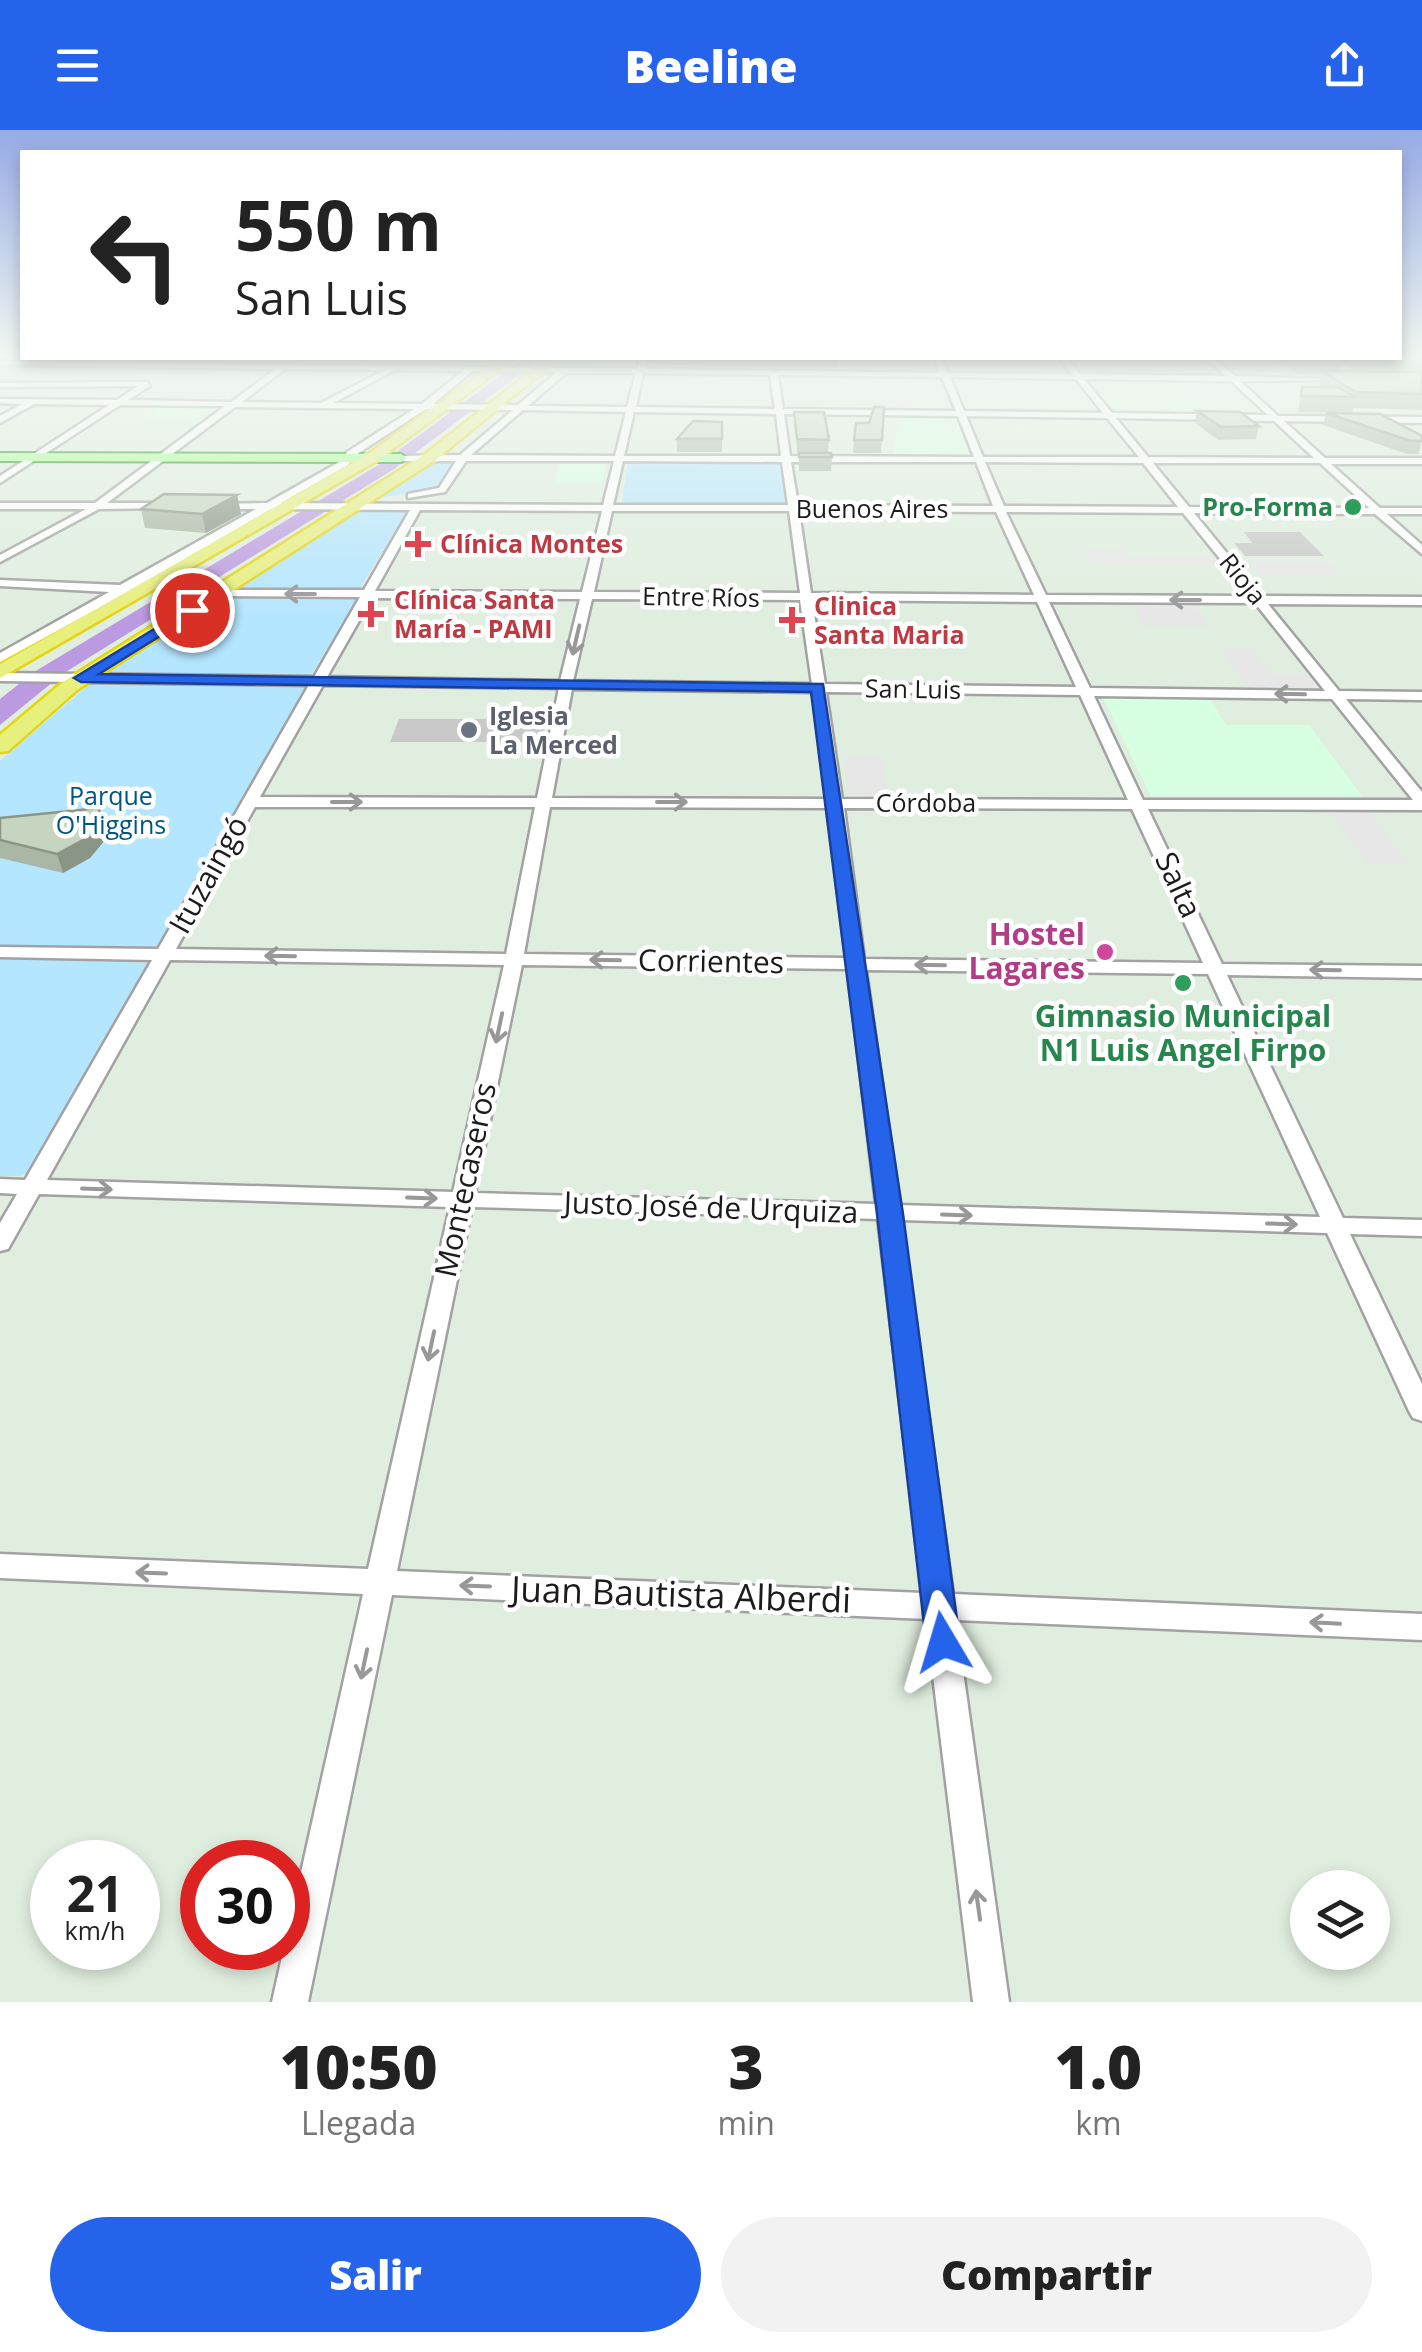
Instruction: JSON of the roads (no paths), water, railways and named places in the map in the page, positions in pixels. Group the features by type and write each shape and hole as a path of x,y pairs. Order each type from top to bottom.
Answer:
{"highway":[{"path":"0,746 81,678 360,504 401,458 419,444"},
{"path":"0,674 281,506 401,458 419,444"}],"main road":[{"path":"0,457 401,458"}],"street":[{"path":"0,480 55,444"},
{"path":"0,559 97,506 181,444"},
{"path":"0,658 281,506 366,444"},
{"path":"360,504 437,493 479,444"},
{"name":"Montecaseros","path":"290,2002 514,959 566,684 622,444"},
{"path":"784,444 890,1214 991,2002"},
{"name":"Salta","path":"975,444 1000,510 1422,1411"},
{"name":"Rioja","path":"1133,444 1422,803"},
{"path":"1308,444 1422,551"},
{"path":"401,458 1422,461"},
{"name":"Buenos Aires","path":"0,506 360,504 1422,511"},
{"name":"Ituzaingó","path":"0,1242 417,507"},
{"path":"0,583 128,589"},
{"name":"Entre Ríos","path":"219,593 1422,600"},
{"name":"San Luis","path":"0,674 1422,696"},
{"name":"Córdoba","path":"250,802 1422,803"},
{"name":"Corrientes","path":"0,952 1422,972"},
{"name":"Justo José de Urquiza","path":"0,1186 1422,1228"},
{"name":"Juan Bautista Alberdi","path":"0,1566 1422,1627"}],"place":[{"name":"Pro-Forma","path":"1353,507"},
{"name":"Clínica Montes","path":"418,544"},
{"name":"Clínica Santa María - PAMI","path":"371,614"},
{"name":"Clinica Santa Maria","path":"792,620"},
{"name":"Iglesia La Merced","path":"469,730"},
{"name":"Hostel Lagares","path":"1105,952"},
{"name":"Gimnasio Municipal N1 Luis Angel Firpo","path":"1183,983"}],"park label":[{"name":"Parque O'Higgins","path":"111,810"}]}
